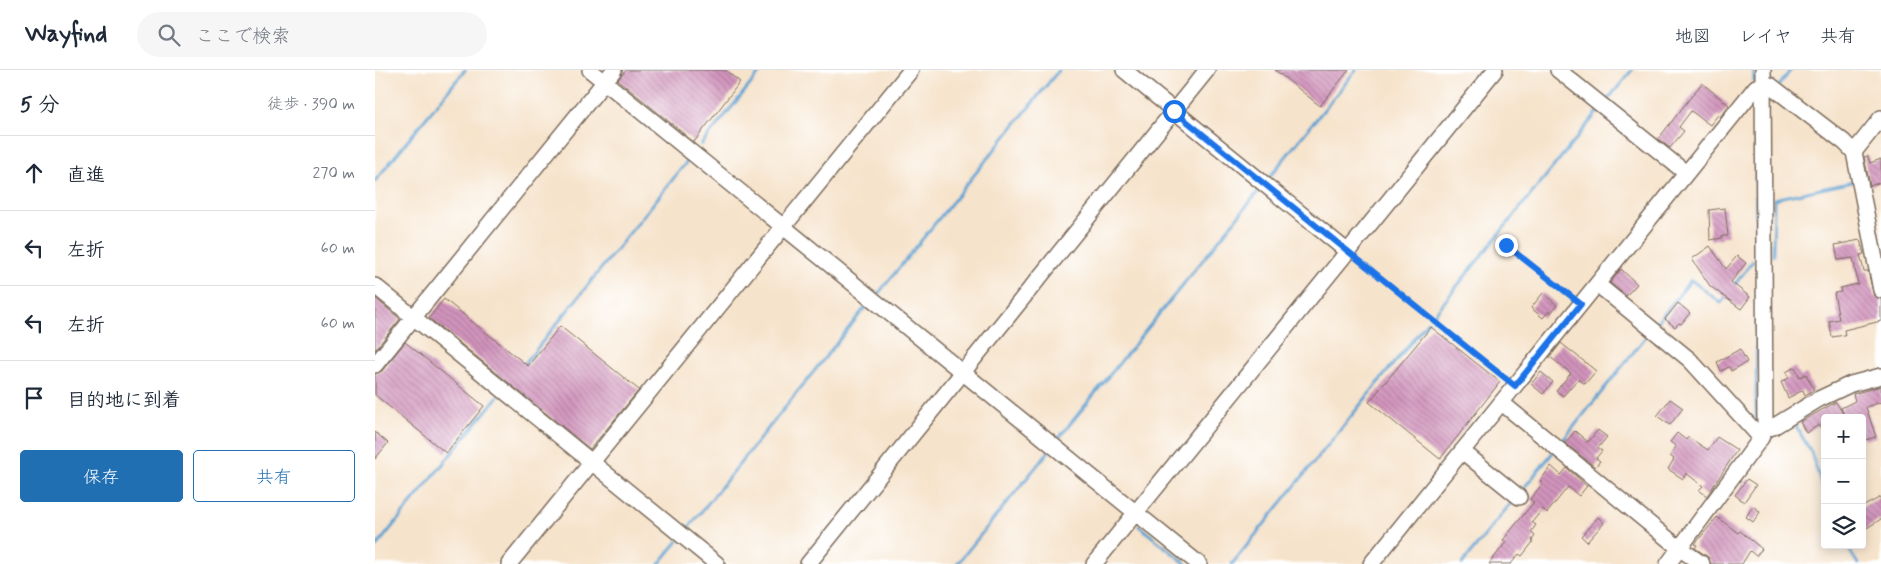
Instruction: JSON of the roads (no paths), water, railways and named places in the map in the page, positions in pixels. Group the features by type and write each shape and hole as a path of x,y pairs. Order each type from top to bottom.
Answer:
{"street":[{"path":"589,70 1199,564"},
{"path":"375,365 614,70"},
{"path":"509,564 911,70"},
{"path":"1124,70 1348,252"},
{"path":"808,564 1207,70"},
{"path":"1095,564 1495,70"},
{"path":"1558,70 1686,173"},
{"path":"1371,564 1763,77"},
{"path":"1763,77 1770,85 1844,142 1853,152 1877,255 1881,290"},
{"path":"1763,77 1763,433"},
{"path":"1853,152 1881,118"},
{"path":"1597,284 1690,360 1763,433"},
{"path":"375,286 717,564"},
{"path":"1668,564 1763,433 1819,399 1851,384 1881,376"},
{"path":"1502,402 1679,548 1702,564"},
{"path":"1462,451 1519,496"}],"waterway":[{"path":"375,181 465,70"},
{"path":"701,145 762,70"},
{"path":"878,294 1059,70"},
{"path":"1267,180 1356,70"},
{"path":"1605,103 1632,70"},
{"path":"1754,70 1754,81"},
{"path":"1779,85 1791,70"},
{"path":"1756,96 1756,223"},
{"path":"1433,316 1600,109"},
{"path":"523,366 689,159"},
{"path":"1773,256 1774,199 1853,182 1853,180"},
{"path":"1058,439 1262,187"},
{"path":"1755,233 1755,247"},
{"path":"1732,288 1753,261"},
{"path":"1655,325 1691,280 1721,303 1727,295"},
{"path":"1756,424 1757,293"},
{"path":"685,532 868,304"},
{"path":"1232,564 1428,321"},
{"path":"1560,444 1648,334"},
{"path":"375,548 498,396"},
{"path":"1793,421 1811,452 1821,483"},
{"path":"957,564 1049,451"},
{"path":"1520,493 1554,451"},
{"path":"1462,564 1515,498"},
{"path":"1139,526 1186,564"},
{"path":"659,564 678,541"},
{"path":"1849,549 1858,564"}]}
